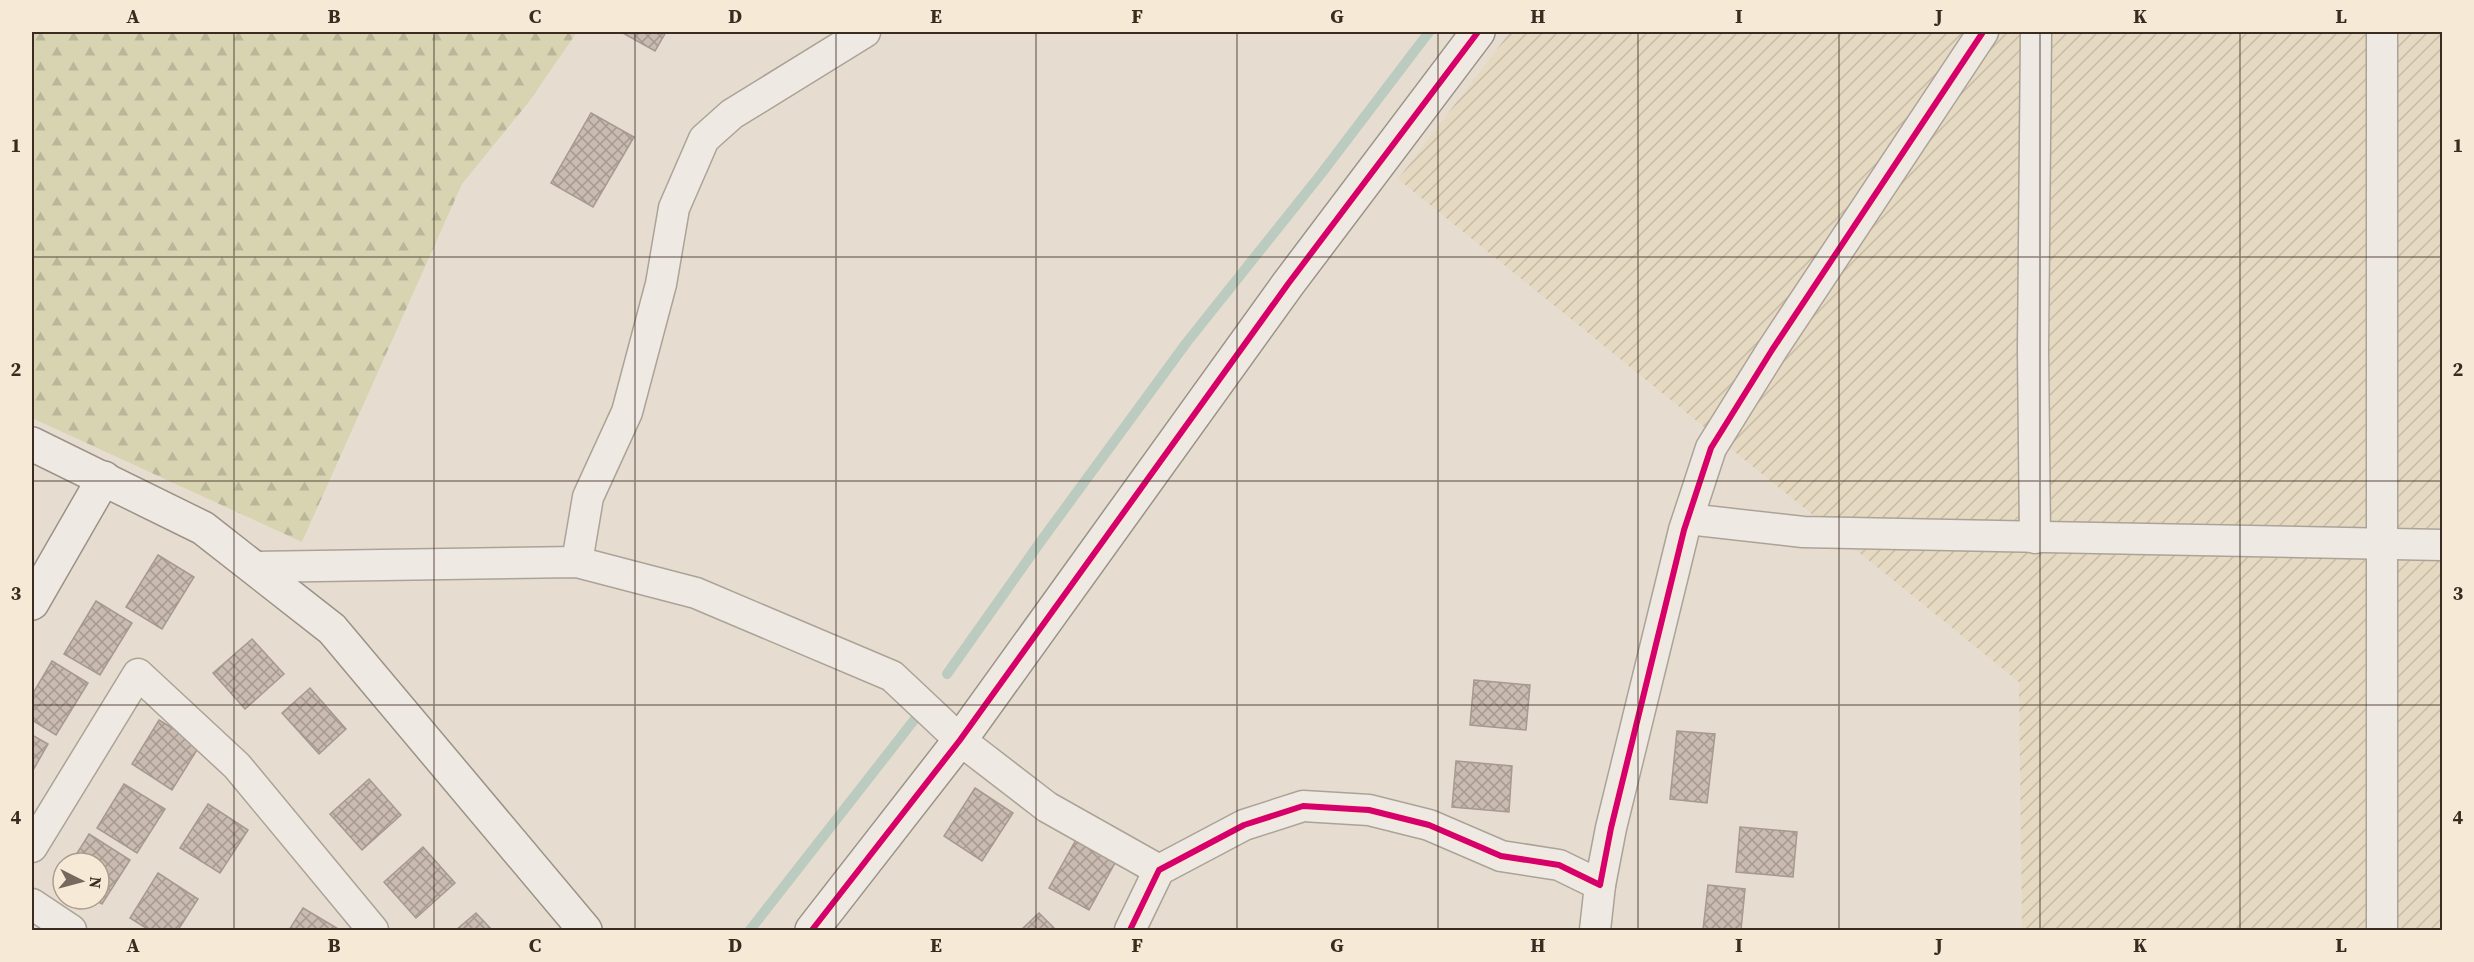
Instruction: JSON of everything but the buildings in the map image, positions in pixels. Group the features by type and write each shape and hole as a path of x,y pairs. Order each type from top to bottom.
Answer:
{"street":[{"path":"577,562 588,498 627,412 661,284 674,208 704,139 732,114 865,32"},
{"path":"812,930 960,740 1288,284 1479,32"},
{"path":"1594,930 1611,828 1688,519 1712,448 1772,350 1983,32"},
{"path":"2035,538 2033,350 2036,32"},
{"path":"2382,32 2382,930"},
{"path":"32,444 203,528 332,629 585,930"},
{"path":"32,603 104,478"},
{"path":"1688,519 1803,532 2442,545"},
{"path":"253,567 577,562 696,593 892,676 960,740 1047,807 1159,870"},
{"path":"32,847 138,674 237,766 373,930"},
{"path":"1130,930 1159,870 1244,825 1303,806 1369,810 1430,825 1501,856 1559,865 1600,885"},
{"path":"32,904 70,930"}],"shaded area":[{"path":"1510,32 2442,32 2442,930 2022,930 2019,682 1398,179"}],"green space":[{"path":"32,32 577,32 528,103 462,184 302,542 32,418"}],"waterway":[{"path":"947,674 1187,342 1321,174 1429,32"},
{"path":"750,930 918,715"}],"cycle path":[{"path":"812,930 960,740 1288,284 1478,32"},
{"path":"1130,930 1159,870 1244,825 1303,806 1369,810 1429,825 1501,856 1559,865 1600,885 1611,828 1684,530 1711,448 1772,350 1983,32"}]}
